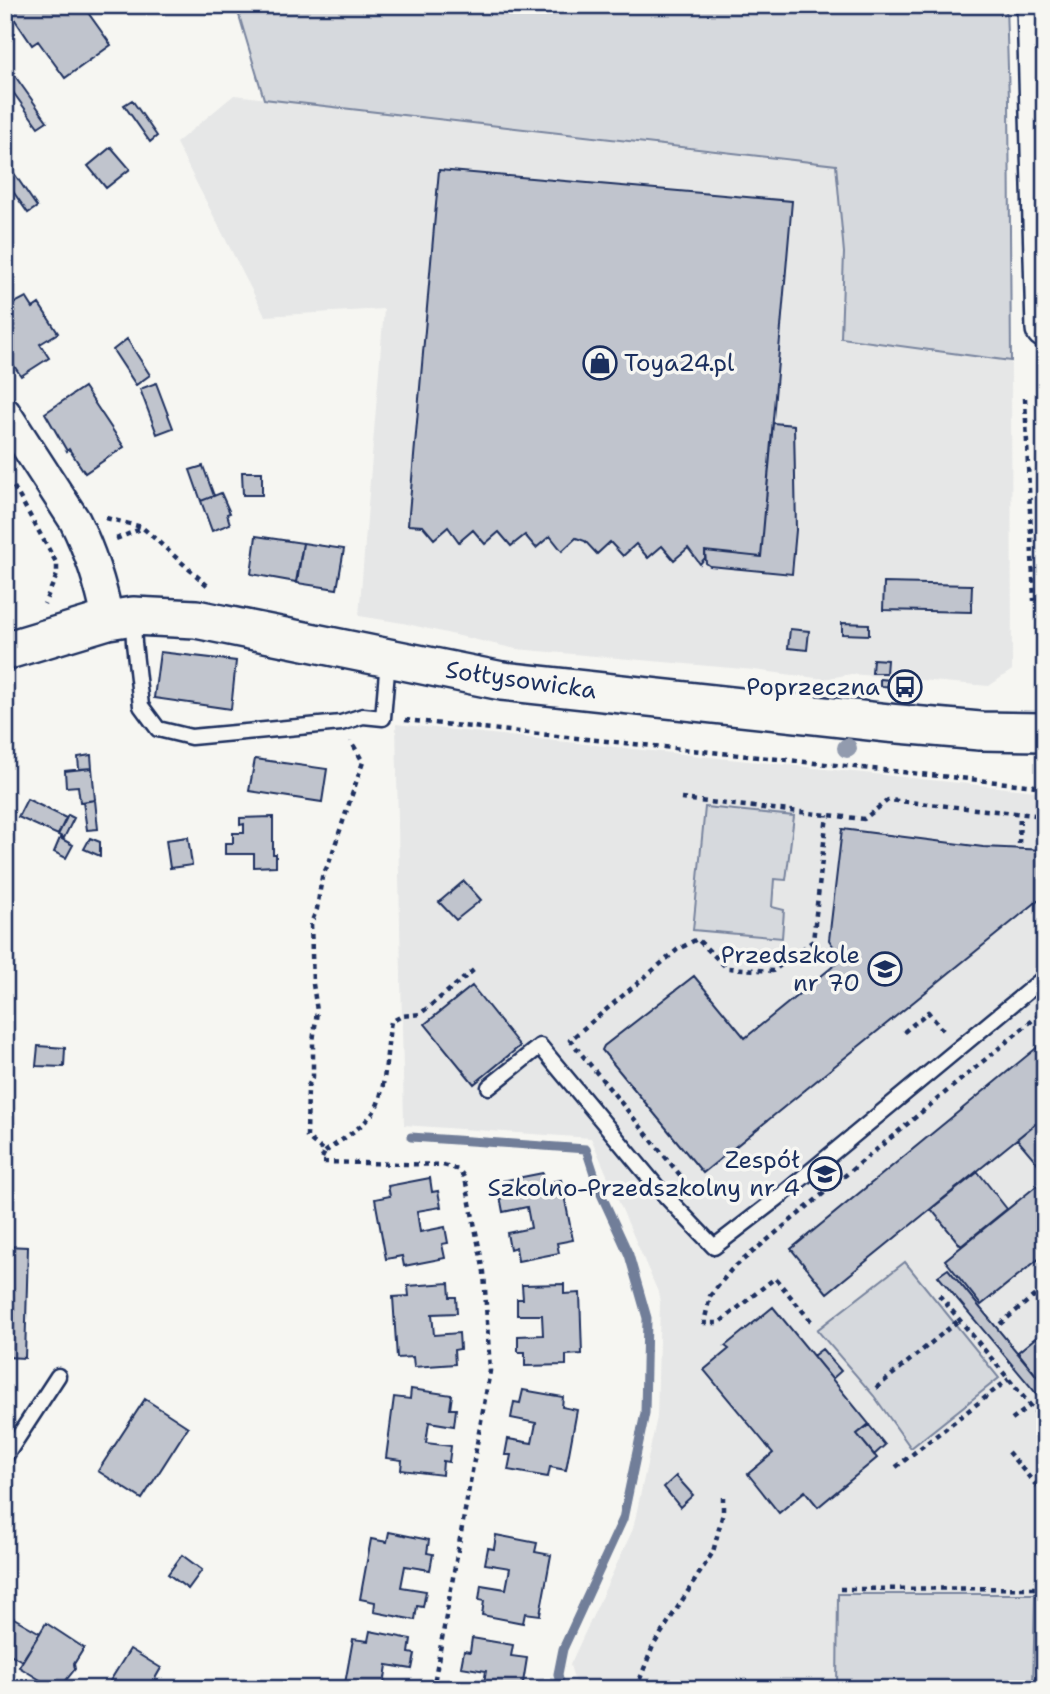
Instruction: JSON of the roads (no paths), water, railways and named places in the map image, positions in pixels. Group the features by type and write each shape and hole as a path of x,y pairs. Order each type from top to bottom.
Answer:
{"street":[{"path":"1035,5 1045,329"},
{"path":"5,413 75,521 100,580 120,618"},
{"name":"Sołtysowicka","path":"5,651 120,618 196,619 502,681 888,723 980,731 1045,732"}],"lane":[{"path":"120,618 134,643 141,706 158,729 191,737 341,723 363,716 383,718 388,659"},
{"path":"489,1087 540,1046 657,1187 714,1247 783,1194 1045,978"},
{"path":"5,1457 58,1376"}],"waterway":[{"path":"411,1137 586,1149 600,1192 629,1255 647,1318 645,1413 623,1519 563,1649 558,1674 561,1689"}],"place":[{"name":"Toya24.pl","path":"600,363"},
{"name":"Poprzeczna","path":"905,687"},
{"name":"Przedszkole nr 70","path":"885,969"},
{"name":"Zespół Szkolno-Przedszkolny nr 4","path":"825,1174"}]}
